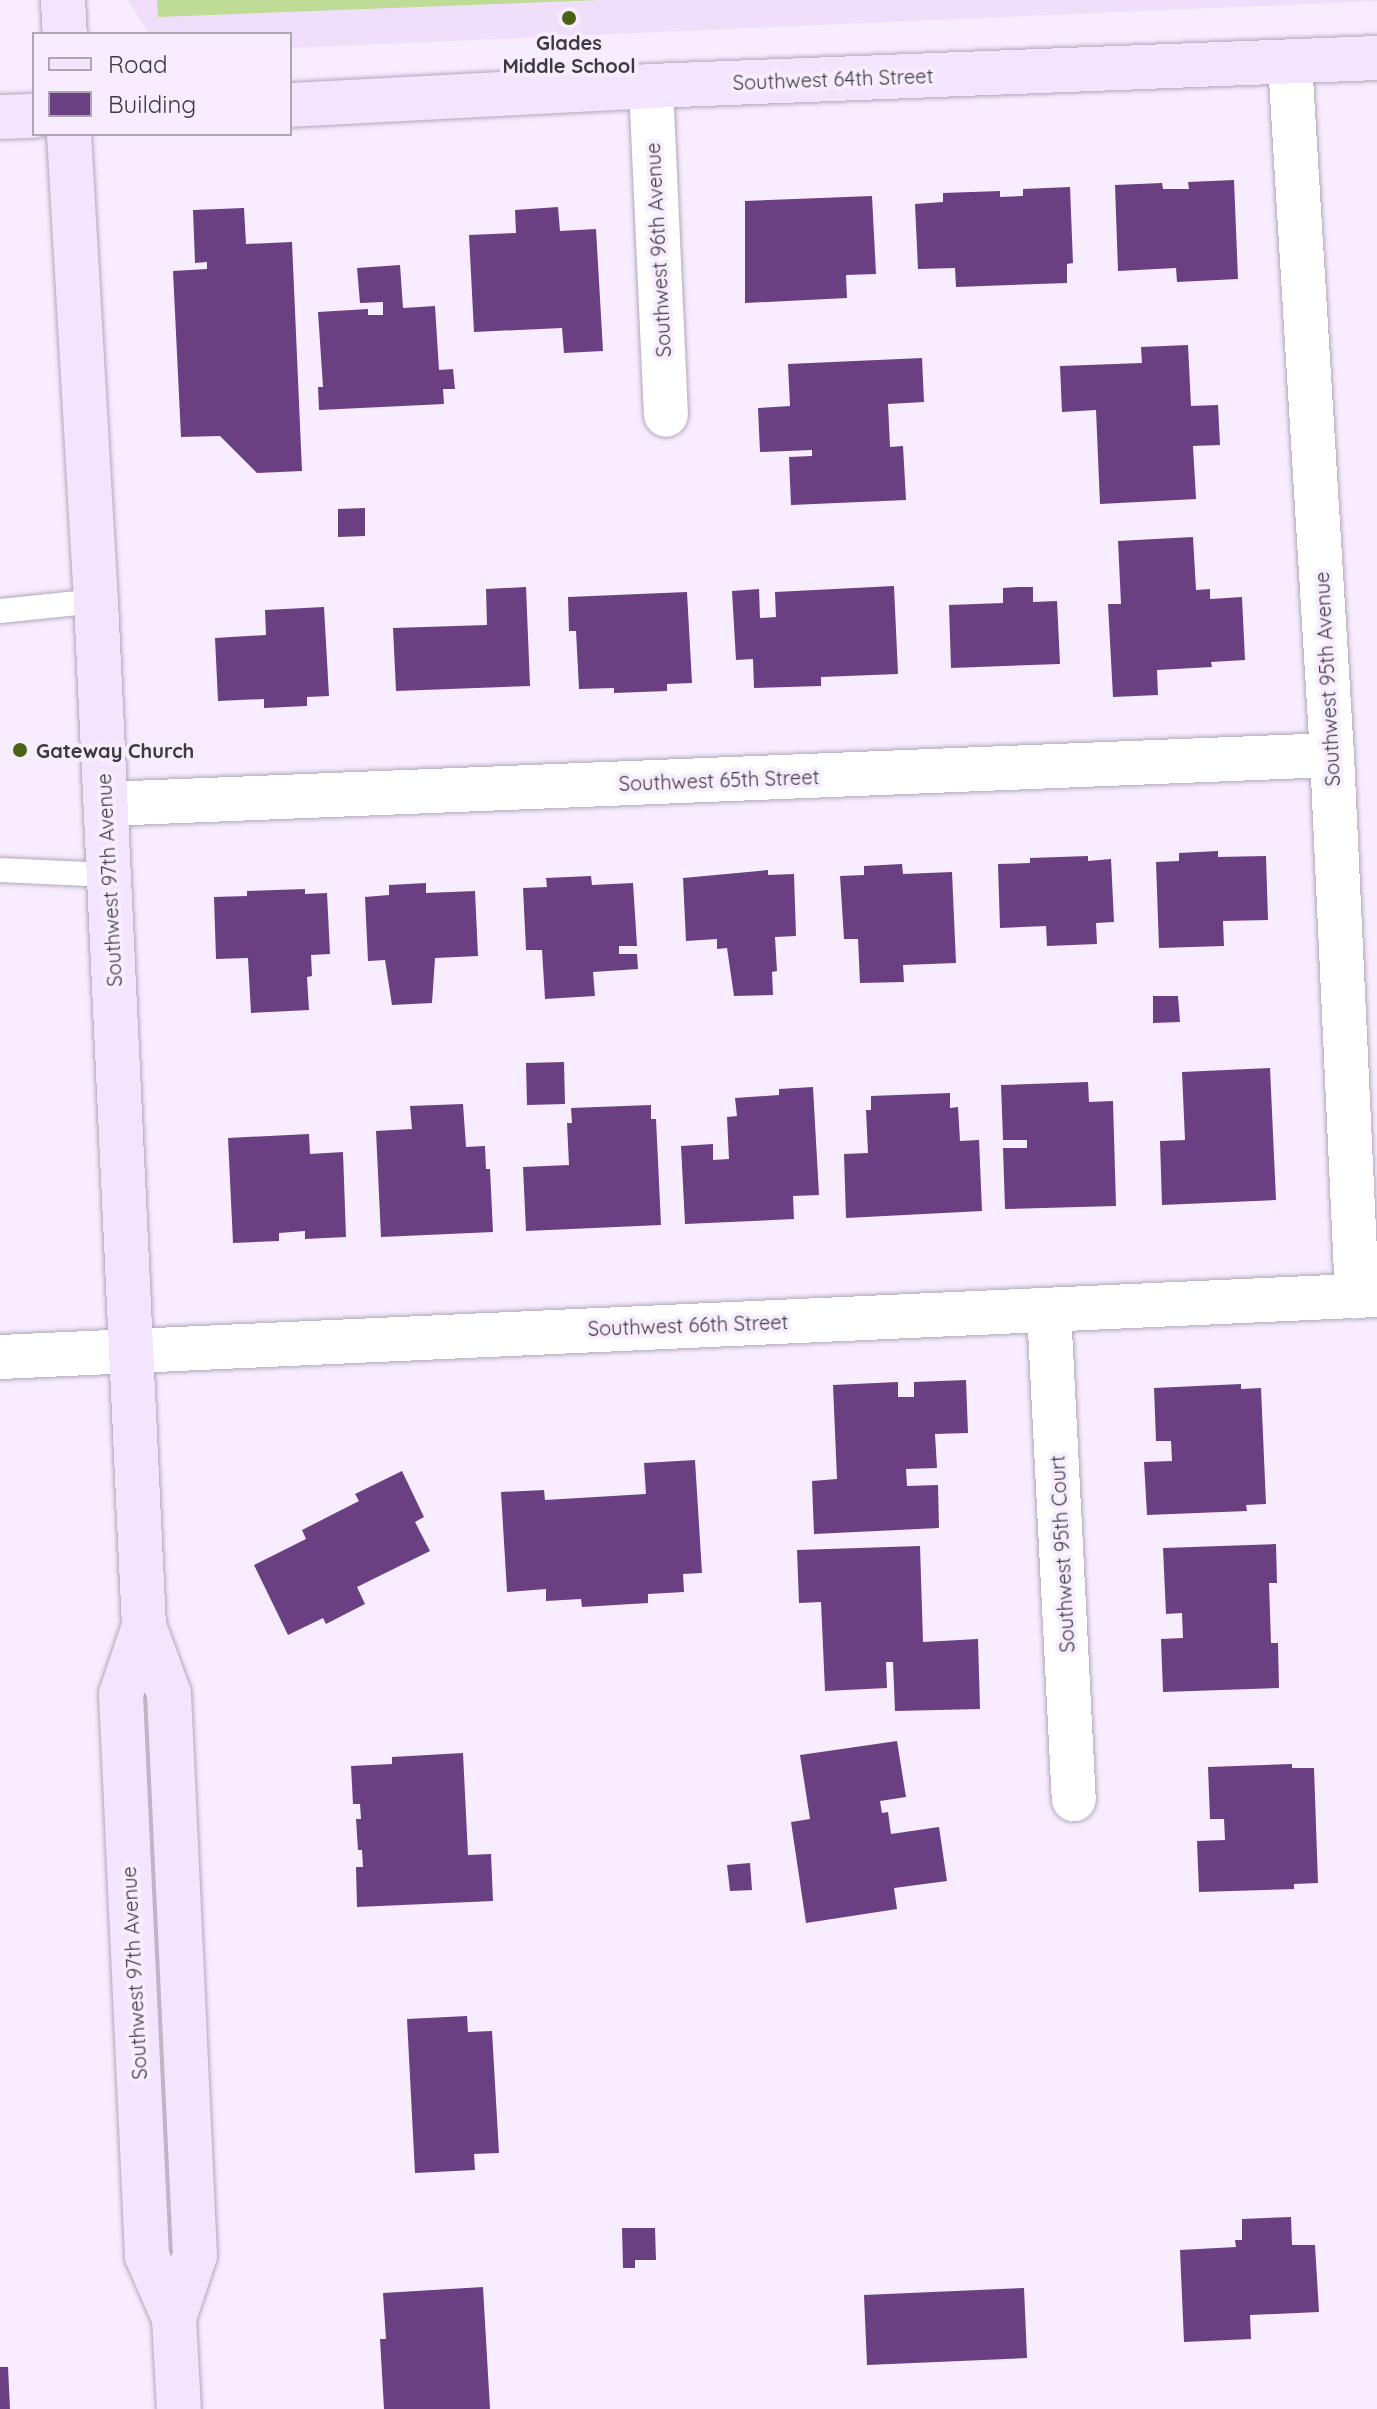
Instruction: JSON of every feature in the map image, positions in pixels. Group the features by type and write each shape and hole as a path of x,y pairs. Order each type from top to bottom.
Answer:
{"street":[{"path":"63,0 65,32"},
{"name":"Southwest 64th Street","path":"292,105 651,86 1377,58"},
{"name":"Southwest 95th Avenue","path":"1290,62 1367,1296"},
{"name":"Southwest 96th Avenue","path":"651,86 666,415"},
{"path":"0,117 32,116"},
{"name":"Southwest 97th Avenue","path":"69,136 96,601 144,1626 169,1694 195,2240 195,2255 174,2318 179,2409"},
{"name":"Southwest 65th Street","path":"106,804 1332,755"},
{"name":"Southwest 66th Street","path":"0,1357 1367,1296"},
{"name":"Southwest 95th Court","path":"1049,1310 1074,1799"}],"lane":[{"path":"0,611 96,601"},
{"path":"0,870 109,875"}],"shaded area":[{"name":"Glades Middle School","path":"128,0 1377,0 292,48 292,32 148,32"}],"green space":[{"path":"157,0 602,0 158,17"}],"building":[{"path":"1234,180 1238,279 1177,282 1176,268 1118,271 1115,185 1162,183 1163,189 1189,189 1188,182"},
{"path":"1070,187 1073,263 1067,264 1067,283 956,287 955,268 918,269 915,204 943,202 943,193 1000,191 1000,197 1023,196 1023,189"},
{"path":"872,196 876,274 846,275 847,298 745,303 745,201"},
{"path":"558,207 560,231 596,229 603,351 564,353 562,328 474,332 469,235 516,233 515,210"},
{"path":"244,208 246,244 292,242 302,471 257,473 220,436 181,437 173,271 207,269 207,262 195,263 193,210"},
{"path":"400,265 403,308 435,306 439,370 453,369 455,389 443,389 444,404 319,410 318,387 323,387 318,312 368,309 368,315 383,315 383,302 360,303 357,268"},
{"path":"1188,345 1191,406 1218,405 1220,445 1193,446 1196,499 1100,504 1096,410 1062,412 1060,366 1142,363 1141,347"},
{"path":"922,358 924,402 888,404 890,447 903,446 906,500 791,505 789,457 812,456 812,450 760,452 758,408 790,406 788,364"},
{"path":"365,508 365,536 338,537 338,509"},
{"path":"1193,537 1196,590 1210,589 1210,599 1242,597 1245,660 1211,662 1212,667 1157,670 1158,695 1113,697 1108,604 1121,604 1118,541"},
{"path":"894,586 898,674 821,677 821,686 754,688 753,659 736,660 732,591 759,589 760,618 776,617 775,592"},
{"path":"526,587 530,686 396,691 393,628 487,625 486,589"},
{"path":"1033,587 1033,602 1057,601 1060,664 951,668 949,605 1003,603 1003,588"},
{"path":"687,592 692,683 667,684 667,691 614,693 614,688 579,689 576,631 569,631 568,597"},
{"path":"324,607 329,696 307,697 307,706 264,708 264,699 218,701 215,638 266,635 265,610"},
{"path":"1218,851 1218,857 1266,856 1268,920 1223,921 1224,946 1159,948 1156,862 1179,861 1179,853"},
{"path":"1088,856 1088,861 1111,859 1114,922 1096,923 1097,944 1047,946 1046,926 1000,928 998,864 1030,863 1030,858"},
{"path":"902,864 903,874 952,872 956,963 903,965 904,982 860,983 858,939 844,939 840,876 864,875 864,866"},
{"path":"768,870 768,875 794,874 796,936 775,937 777,971 772,972 773,995 734,996 727,948 717,949 717,939 686,941 683,878"},
{"path":"591,876 592,885 633,883 637,946 619,946 619,954 637,954 638,969 593,972 595,996 545,999 542,950 526,950 523,888 547,887 546,878"},
{"path":"426,883 426,893 475,891 478,956 435,958 432,1003 392,1005 385,960 368,961 365,897 389,895 389,885"},
{"path":"305,889 305,894 327,893 330,954 311,955 312,976 307,977 309,1010 251,1013 248,958 216,959 214,897 247,896 247,891"},
{"path":"1153,996 1178,996 1180,1022 1153,1023"},
{"path":"564,1062 565,1104 527,1105 526,1063"},
{"path":"1270,1068 1276,1200 1162,1205 1160,1141 1185,1140 1182,1072"},
{"path":"1088,1082 1089,1102 1113,1101 1116,1206 1005,1209 1003,1148 1027,1148 1027,1140 1003,1140 1001,1085"},
{"path":"813,1087 819,1195 793,1196 794,1219 685,1224 681,1146 713,1144 713,1160 729,1159 727,1117 737,1116 735,1098 779,1095 779,1089"},
{"path":"950,1093 950,1108 958,1107 960,1141 979,1140 982,1211 846,1218 844,1154 868,1153 866,1110 871,1110 871,1096"},
{"path":"463,1104 466,1147 485,1146 486,1169 490,1169 493,1232 381,1237 376,1131 412,1129 410,1106"},
{"path":"651,1105 651,1119 656,1119 661,1225 526,1231 523,1167 569,1165 567,1123 572,1123 571,1108"},
{"path":"309,1134 310,1154 343,1152 346,1237 305,1239 305,1231 279,1233 279,1241 233,1243 228,1138"},
{"path":"966,1380 968,1433 935,1434 937,1468 906,1469 907,1486 938,1485 939,1528 814,1534 812,1481 837,1479 833,1385 898,1382 898,1397 914,1397 914,1382"},
{"path":"1241,1384 1241,1389 1261,1388 1266,1504 1246,1505 1247,1511 1147,1515 1144,1462 1172,1461 1171,1441 1156,1441 1154,1388"},
{"path":"695,1460 702,1573 683,1574 684,1592 648,1594 648,1603 582,1607 581,1599 546,1601 546,1589 507,1592 501,1492 544,1490 545,1500 646,1494 644,1463"},
{"path":"402,1471 424,1517 415,1522 430,1551 357,1587 365,1604 326,1624 323,1618 288,1635 254,1565 306,1539 302,1530 359,1501 355,1494"},
{"path":"1276,1544 1277,1583 1269,1583 1271,1643 1278,1643 1279,1688 1163,1692 1161,1639 1183,1638 1182,1613 1166,1614 1163,1548"},
{"path":"920,1546 923,1642 978,1639 980,1709 895,1711 893,1662 886,1662 887,1688 825,1691 821,1602 799,1603 797,1550"},
{"path":"897,1741 906,1797 880,1801 882,1813 888,1812 891,1834 939,1827 947,1881 894,1888 897,1909 806,1923 791,1822 810,1819 800,1755"},
{"path":"463,1753 468,1855 491,1854 493,1901 357,1907 356,1867 363,1867 362,1850 358,1850 356,1819 361,1819 360,1804 353,1804 351,1766 392,1764 392,1757"},
{"path":"1292,1764 1292,1768 1314,1768 1318,1883 1294,1884 1294,1889 1199,1892 1197,1841 1225,1840 1224,1819 1210,1819 1208,1767"},
{"path":"750,1863 752,1890 730,1891 727,1865"},
{"path":"467,2016 468,2032 492,2031 499,2153 474,2154 475,2170 415,2173 407,2019"},
{"path":"1291,2217 1292,2245 1315,2245 1319,2312 1250,2315 1251,2339 1184,2342 1180,2250 1236,2247 1235,2240 1242,2240 1242,2219"},
{"path":"622,2228 655,2228 656,2260 635,2260 635,2268 623,2268"},
{"path":"483,2287 490,2409 384,2409 380,2339 386,2339 383,2293"},
{"path":"1024,2288 1027,2358 867,2365 864,2295"},
{"path":"0,2367 8,2367 10,2409 0,2409"}],"place":[{"name":"Glades Middle School","path":"569,18"},
{"name":"Gateway Church","path":"20,750"}]}
